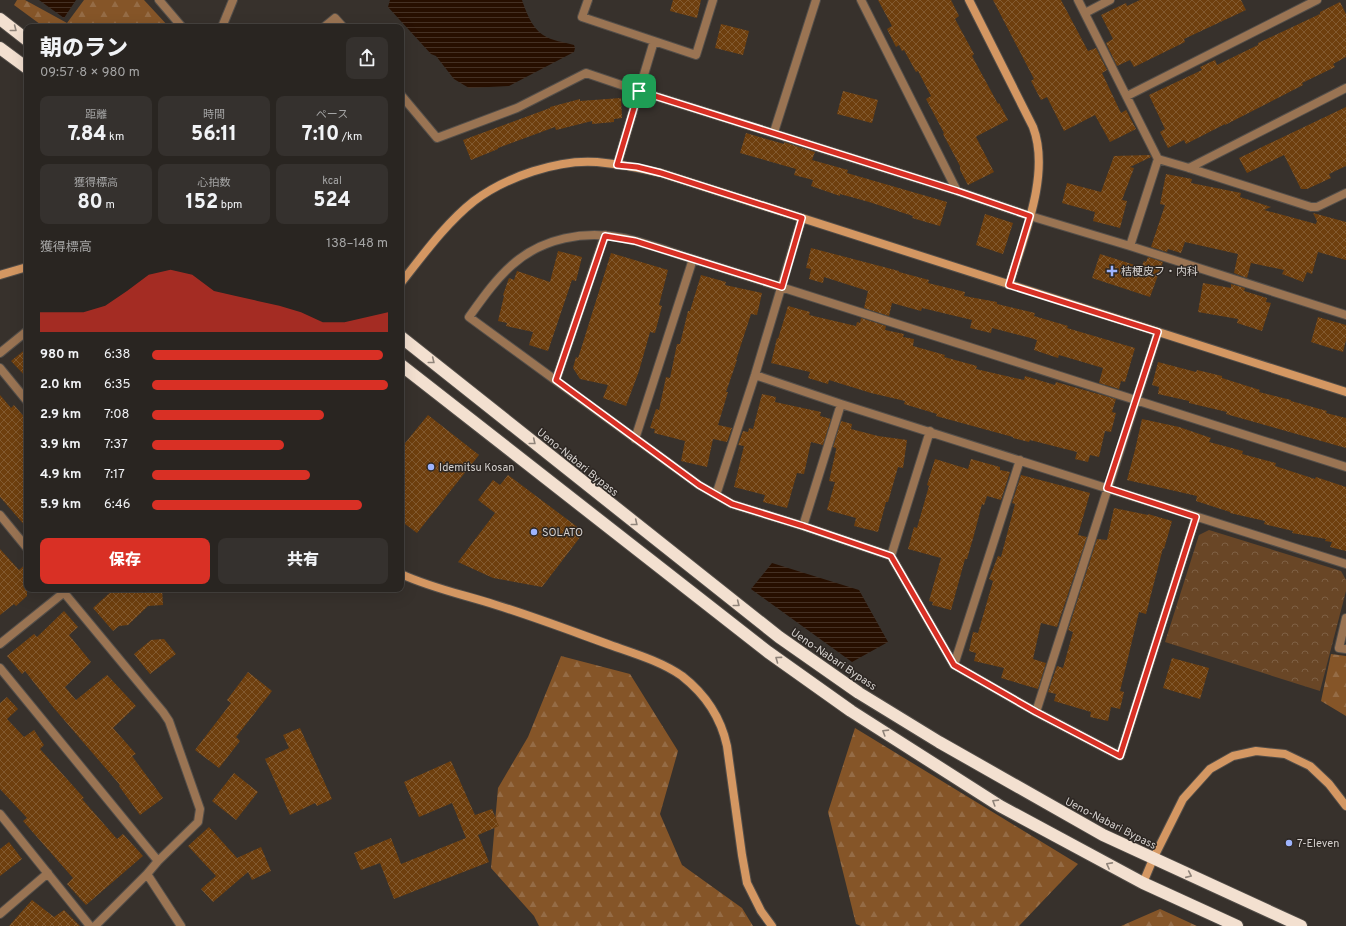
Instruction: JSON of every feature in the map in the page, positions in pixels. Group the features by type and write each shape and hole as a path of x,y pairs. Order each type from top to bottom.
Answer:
{"highway":[{"path":"0,19 24,38"},
{"path":"0,48 24,66"},
{"name":"Ueno-Nabari Bypass","path":"404,339 773,632 853,688 939,742 1103,835 1301,926"},
{"path":"404,367 768,652 851,711 1000,806 1143,883 1237,926"}],"street":[{"path":"159,0 179,24"},
{"path":"223,24 233,0"},
{"path":"588,0 582,17 696,55 713,0"},
{"path":"774,132 816,0"},
{"path":"861,0 957,191"},
{"path":"969,0 1033,127 1039,146 1038,182 1030,216 1009,285"},
{"path":"1078,0 1158,159 1130,246"},
{"path":"1085,13 1110,0"},
{"path":"1127,96 1317,0"},
{"path":"328,24 335,18 340,24"},
{"path":"617,165 654,40"},
{"path":"404,98 438,138 517,108 586,73 1346,316"},
{"path":"1189,168 1346,88"},
{"path":"1158,159 1311,207 1317,207 1346,193"},
{"path":"404,279 446,228 474,201 492,190 531,172 553,166 596,162 637,167 661,173 1346,392"},
{"path":"716,495 755,375 802,218"},
{"path":"1196,517 1120,756 1036,712 954,665 891,556 732,504 716,495 699,485 635,439 469,317 499,278 513,264 540,247 572,236 587,235 605,236 635,241 1346,467"},
{"path":"556,380 605,236"},
{"path":"635,439 694,259"},
{"path":"0,274 24,268"},
{"path":"1036,712 1158,332"},
{"path":"0,353 24,333"},
{"path":"0,368 24,397"},
{"path":"755,375 841,404 1346,564"},
{"path":"803,526 841,404"},
{"path":"891,556 930,431"},
{"path":"954,665 1020,460"},
{"path":"0,515 24,544"},
{"path":"404,575 430,585 546,622 647,659 682,676 699,692 710,705 724,732 747,883 772,926"},
{"path":"0,644 62,592"},
{"path":"66,592 169,721 200,809 198,822 95,926"},
{"path":"1346,618 1339,648 1346,649"},
{"path":"0,668 158,861"},
{"path":"1143,883 1153,859 1183,799 1210,769 1233,756 1256,751 1285,754 1310,766 1329,784 1346,806"},
{"path":"0,814 90,926"},
{"path":"0,914 48,873"},
{"path":"147,874 181,926"}],"green space":[{"path":"17,0 25,0 67,23 84,0 144,0 166,24 40,24 14,5"},
{"path":"1209,530 1341,571 1346,580 1346,591 1320,691 1165,642 1199,535"},
{"path":"1331,654 1346,656 1346,716 1321,701"},
{"path":"561,656 630,674 678,751 660,814 682,865 742,908 753,926 539,926 534,916 491,868 498,788 528,737"},
{"path":"855,728 1078,864 1019,926 861,926 856,924 828,812"},
{"path":"1160,909 1197,926 1121,926"}],"shaded area":[{"path":"39,0 76,0 64,18"},
{"path":"390,0 522,0 525,10 539,32 550,39 574,45 575,48 574,52 509,86 469,88 454,79 436,56 431,54 388,7"},
{"path":"772,563 859,590 888,642 852,662 751,589"}],"building":[{"path":"673,0 701,0 697,18 670,11"},
{"path":"878,0 951,0 959,16 955,19 974,54 972,56 1008,120 976,137 994,172 968,185 943,134 944,133 926,99 931,96 918,71 916,72 904,50 902,51 899,45 896,47 887,29 892,26"},
{"path":"993,0 1061,0 1088,51 1096,48 1107,70 1102,73 1121,113 1126,110 1136,129 1110,142 1095,115 1064,131 1047,97 1041,100 1031,81 1034,79"},
{"path":"1140,0 1241,0 1246,10 1184,39 1185,42 1134,67 1130,60 1117,66 1106,43 1113,39 1101,15 1126,3 1127,6"},
{"path":"1340,2 1346,14 1346,57 1333,64 1335,67 1302,83 1303,85 1186,144 1184,140 1168,148 1160,132 1165,129 1149,95 1202,70 1200,67 1215,60 1217,65 1258,45 1258,43 1320,14 1320,12"},
{"path":"721,24 749,31 743,55 715,48"},
{"path":"843,91 878,100 872,123 837,114"},
{"path":"621,98 622,118 614,119 614,122 592,124 592,121 556,130 555,127 498,148 471,160 463,140 550,107 580,99 580,101"},
{"path":"1346,107 1346,166 1329,174 1331,178 1307,189 1301,189 1284,155 1247,173 1239,158"},
{"path":"746,133 784,144 784,142 815,152 812,160 848,170 847,173 947,202 940,226 912,218 913,216 869,202 840,194 840,196 811,186 813,180 794,175 796,169 740,153"},
{"path":"1150,155 1151,157 1130,167 1134,168 1122,200 1127,201 1120,228 1093,221 1095,212 1062,203 1067,183 1101,192 1114,156"},
{"path":"1166,174 1192,179 1191,183 1241,193 1240,197 1271,207 1264,210 1316,224 1317,221 1313,213 1346,222 1346,260 1318,252 1312,274 1307,272 1303,282 1282,274 1284,270 1251,263 1247,278 1234,273 1238,254 1185,242 1181,253 1168,249 1167,252 1151,247 1165,205 1160,204"},
{"path":"985,214 1013,223 1003,254 976,245"},
{"path":"811,248 929,280 928,283 965,292 964,296 997,302 997,304 1035,313 1034,316 1068,326 1067,328 1135,348 1125,382 1121,381 1119,389 1099,383 1103,368 1059,355 1058,358 1034,350 1037,340 1031,338 992,328 991,333 970,328 972,320 922,308 921,311 892,303 889,316 864,308 868,291 824,277 823,283 809,279 811,269 806,268"},
{"path":"558,251 582,257 576,281 572,280 548,351 529,345 533,332 506,326 507,323 498,321 503,295 509,278 514,280 517,271 550,282"},
{"path":"611,253 668,270 659,305 662,306 655,333 650,332 639,371 626,406 603,398 608,385 580,379 573,368 576,357 578,358 580,352"},
{"path":"1100,254 1141,267 1144,261 1146,262 1148,257 1163,262 1150,297 1092,278"},
{"path":"701,275 726,282 725,285 762,293 757,315 751,314 726,392 728,392 718,425 732,428 727,442 713,439 707,467 681,461 685,441 654,433 655,429 650,428 656,409 659,410 666,377 670,378 677,344 680,344 688,311 690,311"},
{"path":"1203,283 1231,288 1231,284 1245,288 1244,291 1267,298 1266,302 1271,303 1262,331 1237,323 1238,319 1198,312"},
{"path":"788,306 810,312 809,315 856,326 857,322 860,323 861,318 886,326 885,330 904,334 903,337 914,339 913,346 945,355 944,357 977,366 976,369 1024,380 1025,376 1055,385 1056,382 1116,399 1112,412 1116,413 1111,432 1105,431 1099,457 1090,455 1088,462 1075,459 1077,452 1030,440 1029,442 1013,438 936,416 937,414 904,404 905,401 871,393 829,380 828,384 808,378 810,372 771,363 777,338 778,339"},
{"path":"1318,317 1346,325 1346,340 1343,352 1311,342"},
{"path":"24,350 24,375 11,361"},
{"path":"1158,362 1196,372 1197,370 1222,376 1222,378 1260,390 1259,392 1291,400 1327,411 1326,413 1346,418 1346,448 1226,414 1227,412 1189,403 1189,401 1158,394 1159,387 1152,385"},
{"path":"762,394 776,397 775,402 821,412 820,416 831,419 823,445 811,442 804,474 797,473 787,508 763,502 765,495 734,487 744,446 738,445 743,431 748,432 749,428 753,429"},
{"path":"0,395 11,408 14,405 24,417 24,525 0,497"},
{"path":"428,415 479,455 417,533 404,523 404,444"},
{"path":"1142,419 1179,427 1211,438 1209,442 1243,451 1242,454 1276,463 1275,466 1346,487 1346,551 1330,547 1332,542 1325,541 1326,539 1292,533 1293,531 1264,524 1265,521 1230,513 1196,501 1197,496 1127,480"},
{"path":"841,421 852,424 851,429 878,436 907,440 903,468 898,467 878,532 854,526 856,518 827,510 835,482 829,481 836,450 836,448 833,447"},
{"path":"935,459 968,469 971,459 1000,467 1000,470 1010,472 1001,500 987,496 984,505 982,504 951,610 932,605 933,602 929,601 941,558 908,549 914,527 917,528"},
{"path":"508,475 584,532 542,587 493,578 458,562 495,513 478,500 493,480 500,485"},
{"path":"1021,475 1090,493 1078,535 1087,537 1057,627 1041,623 1033,659 1046,663 1038,689 1001,678 1004,668 974,661 976,653 969,651 973,632 978,633 993,581 989,579 998,556 1001,557 1015,504 1012,503"},
{"path":"1114,508 1148,514 1172,521 1164,549 1163,548 1146,614 1139,612 1120,691 1124,692 1120,709 1111,707 1108,721 1090,717 1091,712 1054,701 1056,694 1048,692 1057,666 1063,668 1073,632 1068,630 1097,539 1107,540"},
{"path":"0,549 19,570 24,566 24,592 27,592 27,596 16,606 14,604 0,615"},
{"path":"111,592 162,592 163,605 148,606 128,625 119,626 113,631 93,608"},
{"path":"64,611 78,627 69,635 91,662 65,687 76,700 107,675 136,706 113,728 136,754 132,756 163,798 140,815 119,786 120,785 53,707 25,671 22,674 7,656 34,634 37,637"},
{"path":"164,639 176,654 150,674 134,654 151,640"},
{"path":"1172,658 1209,668 1200,699 1163,688"},
{"path":"248,672 272,691 236,737 240,741 219,768 195,750 231,703 227,700"},
{"path":"7,697 18,709 7,719 24,737 34,730 44,745 40,749 84,798 82,799 117,839 123,834 143,856 86,905 67,884 73,878 23,821 27,818 0,789 0,703"},
{"path":"300,728 332,799 317,806 315,803 290,815 265,759 289,748 283,735"},
{"path":"451,761 475,815 492,809 499,826 478,835 489,862 394,899 380,863 361,870 354,853 391,838 401,864 466,838 452,803 419,817 404,782"},
{"path":"234,773 258,792 236,820 212,801"},
{"path":"209,827 237,858 261,847 271,871 252,880 248,872 213,902 201,889 216,876 188,846"},
{"path":"9,842 22,859 0,876 0,849"},
{"path":"32,900 54,917 64,910 80,926 9,926"}],"place":[{"name":"桔梗皮フ・内科","path":"1112,271"},
{"name":"Idemitsu Kosan","path":"431,467"},
{"name":"SOLATO","path":"534,532"},
{"name":"7-Eleven","path":"1289,843"}],"route":[{"path":"639,91 774,132 1030,216 1009,285 1158,332 1107,488 1196,517 1120,756 1036,712 954,665 891,556 732,504 699,485 556,380 605,236 635,241 782,287 802,218 661,173 637,167 617,165 639,91"}]}
